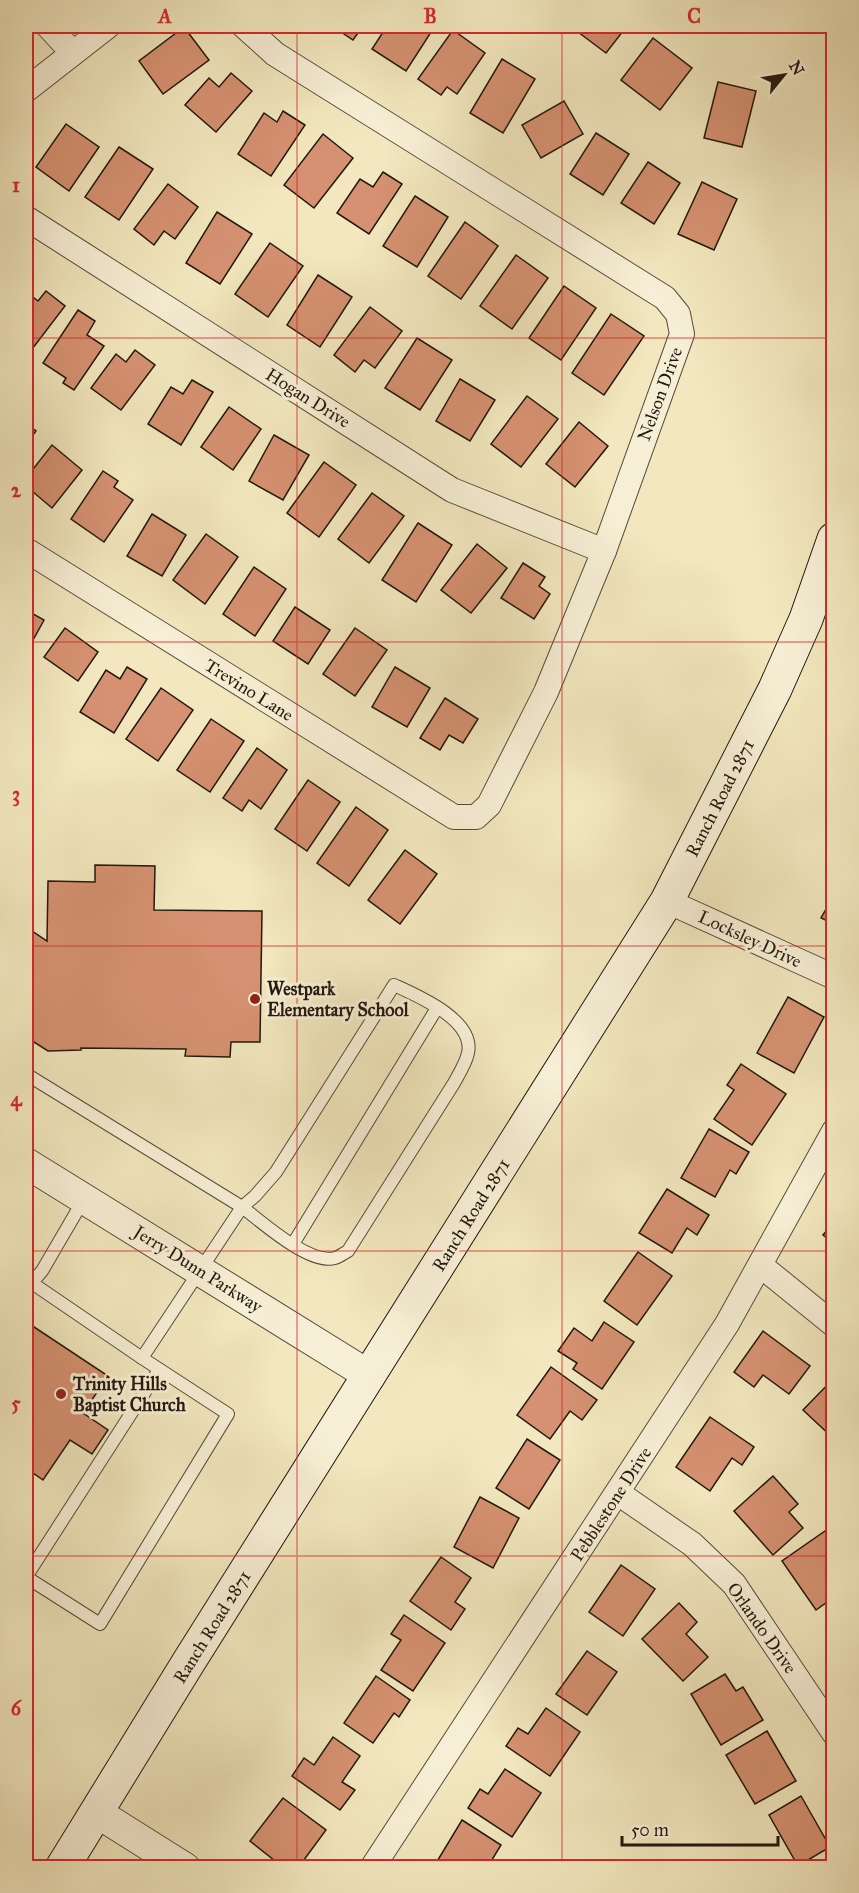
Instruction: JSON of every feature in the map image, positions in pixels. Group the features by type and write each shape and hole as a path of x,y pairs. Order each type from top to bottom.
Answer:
{"main road":[{"name":"Ranch Road 2871","path":"62,1868 188,1663 668,901 775,689 806,619 834,539"}],"street":[{"path":"48,26 72,52"},
{"path":"26,90 108,26"},
{"name":"Nelson Drive","path":"244,26 275,54 665,298 678,314 682,334 604,551 546,693 489,805 476,817"},
{"name":"Hogan Drive","path":"26,219 452,490 604,551"},
{"name":"Trevino Lane","path":"26,550 454,817 476,817"},
{"name":"Locksley Drive","path":"668,901 834,977"},
{"name":"Pebblestone Drive","path":"372,1868 727,1324 834,1131"},
{"name":"Jerry Dunn Parkway","path":"26,1163 370,1376"},
{"path":"760,1266 834,1325"},
{"name":"Orlando Drive","path":"618,1493 692,1544 735,1584 834,1733"},
{"path":"96,1812 185,1868"}],"lane":[{"path":"26,1074 242,1206 271,1230 312,1256 334,1258 348,1251 454,1083 468,1055 469,1041 451,1015 394,985 276,1172 242,1206 142,1359"},
{"path":"293,1244 437,1008"},
{"path":"84,1199 42,1271 28,1286 228,1414 100,1624 26,1577 159,1370"}],"building":[{"path":"332,26 363,26 353,40"},
{"path":"387,26 435,26 406,71 372,49"},
{"path":"577,26 627,26 606,53 574,29"},
{"path":"184,27 209,60 163,94 139,61"},
{"path":"453,30 485,53 457,94 447,87 441,95 418,79"},
{"path":"653,38 692,68 660,110 621,80"},
{"path":"502,59 535,79 503,133 470,113"},
{"path":"231,73 252,91 216,132 185,105 209,78 219,87"},
{"path":"718,82 756,91 742,147 704,138"},
{"path":"564,101 583,134 541,158 522,125"},
{"path":"283,111 305,125 271,176 238,154 264,113 277,122"},
{"path":"66,124 99,147 69,191 36,167"},
{"path":"596,133 629,154 603,195 570,174"},
{"path":"323,134 353,158 314,208 284,185"},
{"path":"119,147 153,169 119,220 85,197"},
{"path":"648,162 680,183 654,224 621,203"},
{"path":"383,172 402,184 369,234 337,213 360,179 373,187"},
{"path":"702,182 737,199 714,250 678,234"},
{"path":"168,184 198,207 175,239 164,231 154,245 134,229"},
{"path":"415,196 448,217 417,267 383,246"},
{"path":"217,212 252,234 220,284 186,263"},
{"path":"465,222 498,246 461,299 428,276"},
{"path":"270,243 303,266 268,317 235,294"},
{"path":"516,255 548,278 512,329 480,306"},
{"path":"318,275 352,297 320,347 287,325"},
{"path":"564,286 596,308 561,360 529,338"},
{"path":"46,291 65,306 26,357 26,296 28,293 38,301"},
{"path":"370,307 402,331 375,368 364,360 355,372 334,355"},
{"path":"78,310 95,321 87,335 104,346 74,390 63,383 66,378 43,363"},
{"path":"611,314 644,336 604,395 572,373"},
{"path":"417,338 452,360 420,410 385,388"},
{"path":"135,350 155,365 121,410 91,388 116,354 126,362"},
{"path":"460,379 495,400 470,441 436,421"},
{"path":"192,380 213,392 181,445 148,424 171,387 183,394"},
{"path":"527,396 558,419 521,467 491,444"},
{"path":"229,407 261,429 233,470 201,447"},
{"path":"579,422 608,446 575,487 546,464"},
{"path":"26,423 36,431 26,445"},
{"path":"274,435 309,455 283,500 249,481"},
{"path":"52,445 82,470 52,508 26,486 26,478"},
{"path":"324,462 356,485 319,537 287,513"},
{"path":"103,471 118,481 114,487 133,500 104,542 71,519"},
{"path":"372,493 404,516 369,563 338,539"},
{"path":"152,514 186,535 162,576 127,556"},
{"path":"418,523 452,545 416,602 382,580"},
{"path":"206,534 238,557 205,604 173,580"},
{"path":"477,544 507,568 471,613 441,590"},
{"path":"523,563 545,577 539,586 550,594 534,619 501,598"},
{"path":"254,567 286,589 255,636 223,614"},
{"path":"295,607 330,630 308,664 273,641"},
{"path":"26,610 44,620 26,653"},
{"path":"65,628 98,652 78,681 44,657"},
{"path":"355,628 387,650 355,696 323,674"},
{"path":"127,667 147,679 114,733 80,712 106,670 120,679"},
{"path":"395,667 430,688 407,727 372,707"},
{"path":"161,688 193,710 158,761 126,739"},
{"path":"445,698 478,719 463,743 449,735 440,750 420,738"},
{"path":"211,719 244,741 210,792 177,770"},
{"path":"257,748 287,770 261,809 249,800 242,811 223,798"},
{"path":"308,780 340,802 307,851 275,829"},
{"path":"356,807 388,830 349,886 317,863"},
{"path":"405,850 437,874 400,924 368,900"},
{"path":"95,865 155,866 154,910 262,911 260,1042 231,1042 230,1057 185,1056 186,1049 81,1048 81,1050 48,1051 26,1037 26,927 47,941 48,881 95,882"},
{"path":"834,895 834,924 821,918"},
{"path":"788,997 824,1017 794,1073 757,1053"},
{"path":"741,1064 786,1094 752,1145 714,1119 734,1090 727,1085"},
{"path":"709,1129 749,1152 736,1174 730,1170 715,1197 681,1178"},
{"path":"667,1189 709,1215 697,1235 687,1228 672,1253 639,1233"},
{"path":"834,1222 834,1244 823,1235"},
{"path":"638,1252 672,1276 637,1325 604,1301"},
{"path":"604,1322 634,1342 602,1389 573,1369 577,1363 558,1351 574,1328 592,1341"},
{"name":"Trinity Hills Baptist Church","path":"28,1323 108,1376 83,1413 108,1430 92,1454 70,1440 43,1480 26,1468 26,1326"},
{"path":"763,1331 810,1366 789,1394 763,1375 754,1387 734,1372"},
{"path":"551,1367 597,1400 582,1420 570,1411 550,1439 517,1415"},
{"path":"834,1378 834,1439 803,1410"},
{"path":"710,1417 754,1447 742,1465 732,1458 710,1491 676,1467"},
{"path":"527,1439 560,1460 529,1509 496,1488"},
{"path":"773,1476 798,1504 789,1512 803,1528 773,1555 734,1511"},
{"path":"480,1497 519,1518 493,1568 454,1547"},
{"path":"825,1531 834,1543 834,1550 828,1554 834,1562 834,1597 816,1610 782,1561"},
{"path":"441,1557 471,1578 455,1602 465,1609 451,1630 410,1601"},
{"path":"621,1565 655,1589 623,1636 589,1612"},
{"path":"679,1603 697,1622 686,1634 708,1657 683,1681 642,1639"},
{"path":"404,1615 445,1643 413,1691 381,1670 401,1640 391,1634"},
{"path":"587,1651 617,1672 587,1715 556,1694"},
{"path":"725,1674 736,1691 743,1687 763,1720 721,1745 691,1694"},
{"path":"376,1676 410,1700 399,1717 394,1713 373,1743 344,1723"},
{"path":"546,1708 580,1732 550,1776 506,1746 518,1728 528,1734"},
{"path":"767,1731 796,1781 755,1804 726,1755"},
{"path":"333,1737 360,1756 342,1782 355,1790 340,1810 292,1776 304,1758 314,1765"},
{"path":"505,1769 541,1793 512,1837 468,1808 480,1789 488,1794"},
{"path":"801,1796 830,1847 798,1866 769,1815"},
{"path":"283,1798 326,1830 298,1868 284,1868 250,1841"},
{"path":"462,1820 501,1845 487,1868 433,1868"}],"place":[{"name":"Westpark Elementary School","path":"255,999"},
{"name":"Trinity Hills Baptist Church","path":"61,1394"}]}
